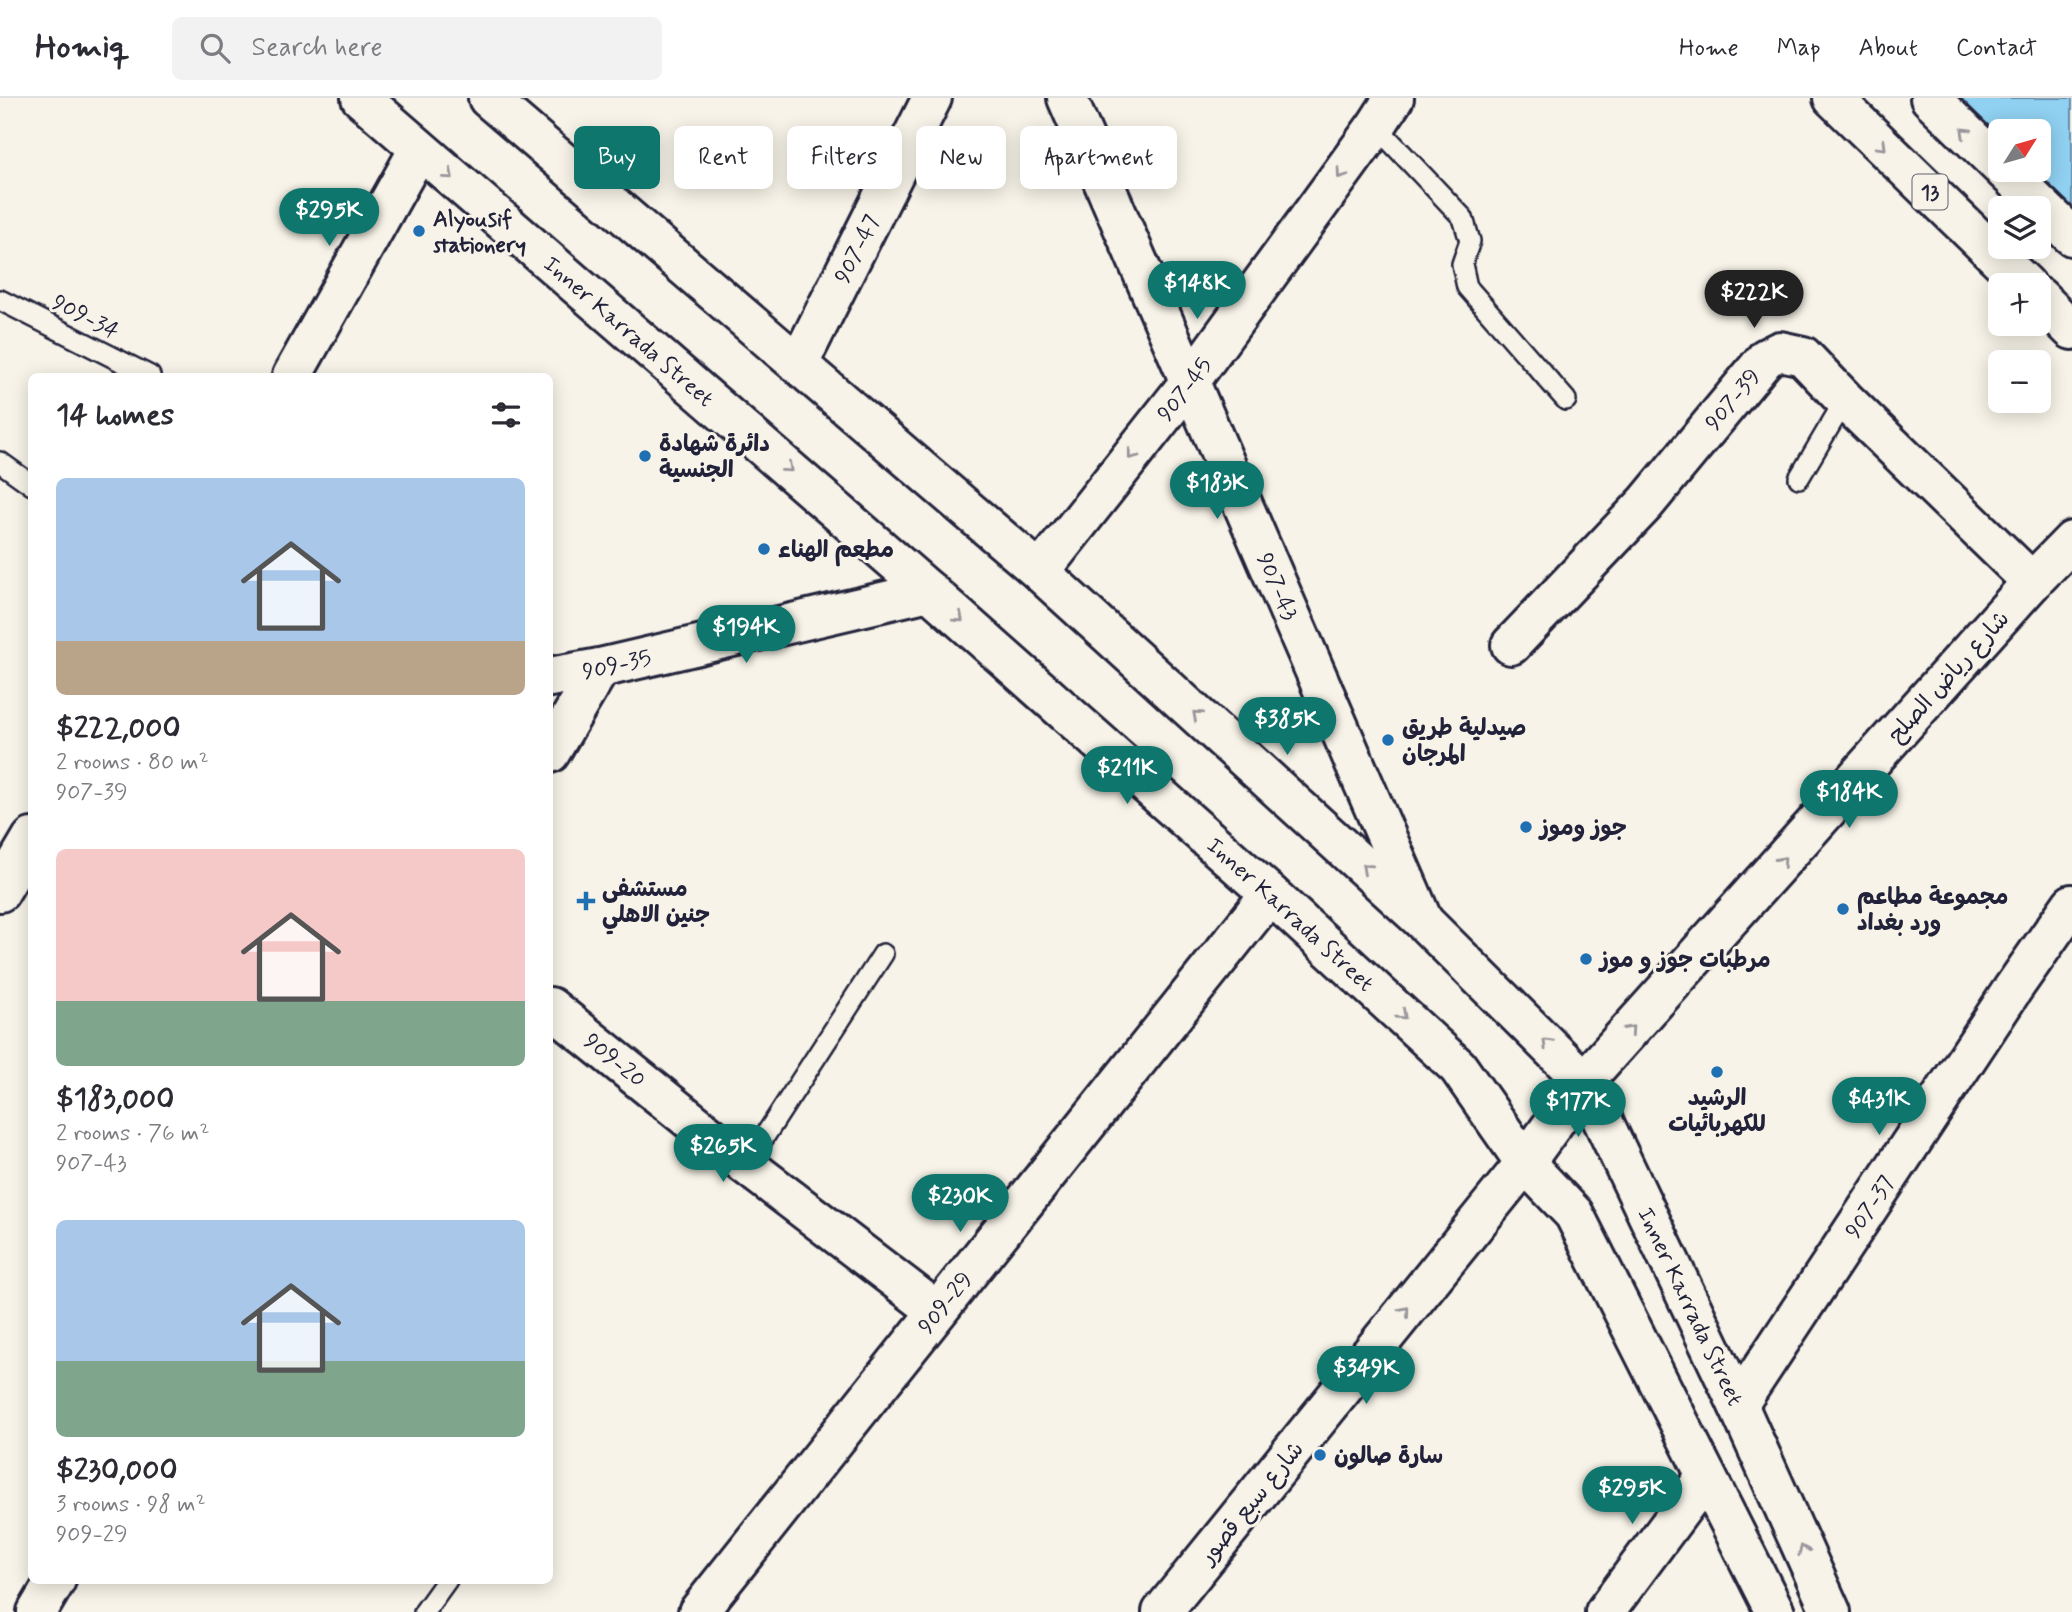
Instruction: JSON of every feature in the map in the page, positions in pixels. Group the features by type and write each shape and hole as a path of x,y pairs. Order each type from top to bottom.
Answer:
{"street":[{"name":"Inner Karrada Street","path":"361,98 929,591 1270,894 1458,1067 1525,1163 1574,1214 1774,1612"},
{"name":"Inner Karrada Street","path":"488,98 1040,572 1423,921 1584,1081 1738,1405 1831,1612"},
{"name":"907-47","path":"799,363 932,98"},
{"name":"907-43","path":"1067,98 1423,921"},
{"name":"13","path":"1833,98 2014,273"},
{"path":"1930,98 1988,154"},
{"name":"907-45","path":"1040,572 1189,383 1385,112"},
{"path":"294,373 419,149"},
{"path":"2016,182 2072,236"},
{"path":"2051,310 2072,330"},
{"name":"907-39","path":"1511,645 1646,503 1766,358 1780,351 1803,356 1844,400 2032,582"},
{"name":"شارع رياض الصلح","path":"1525,1163 1584,1081 2032,582 2072,541"},
{"name":"909-35","path":"553,676 600,668 929,591"},
{"path":"553,748 600,668"},
{"path":"0,892 28,845"},
{"name":"909-29","path":"698,1612 1270,894"},
{"name":"907-37","path":"1738,1405 2012,990 2072,904"},
{"name":"909-20","path":"553,1009 746,1165 937,1311"},
{"name":"شارع سبع قصور","path":"1161,1612 1525,1163"},
{"path":"1605,1612 1706,1476"},
{"path":"37,1612 54,1584"}],"lane":[{"path":"1385,112 1463,218 1470,241 1462,264 1467,287 1566,400"},
{"name":"909-34","path":"0,300 144,373"},
{"path":"1799,478 1844,400"},
{"path":"0,462 28,482"},
{"path":"746,1165 883,954"},
{"path":"424,1612 444,1584"}],"water":[{"path":"1958,98 2072,98 2072,213 2040,182 2051,182 2051,119 1988,119 1988,129"}],"place":[{"name":"Alyousif stationery","path":"419,231"},
{"name":"دائرة شهادة الجنسية","path":"645,456"},
{"name":"مطعم الهناء","path":"764,549"},
{"name":"صيدلية طريق المرجان","path":"1388,740"},
{"name":"جوز وموز","path":"1526,827"},
{"name":"مستشفى جنين الاهلي","path":"586,901"},
{"name":"مجموعة مطاعم ورد بغداد","path":"1843,909"},
{"name":"مرطبات جوز و موز","path":"1586,959"},
{"name":"الرشيد للكهربائيات","path":"1717,1072"},
{"name":"سارة صالون","path":"1320,1455"}]}
